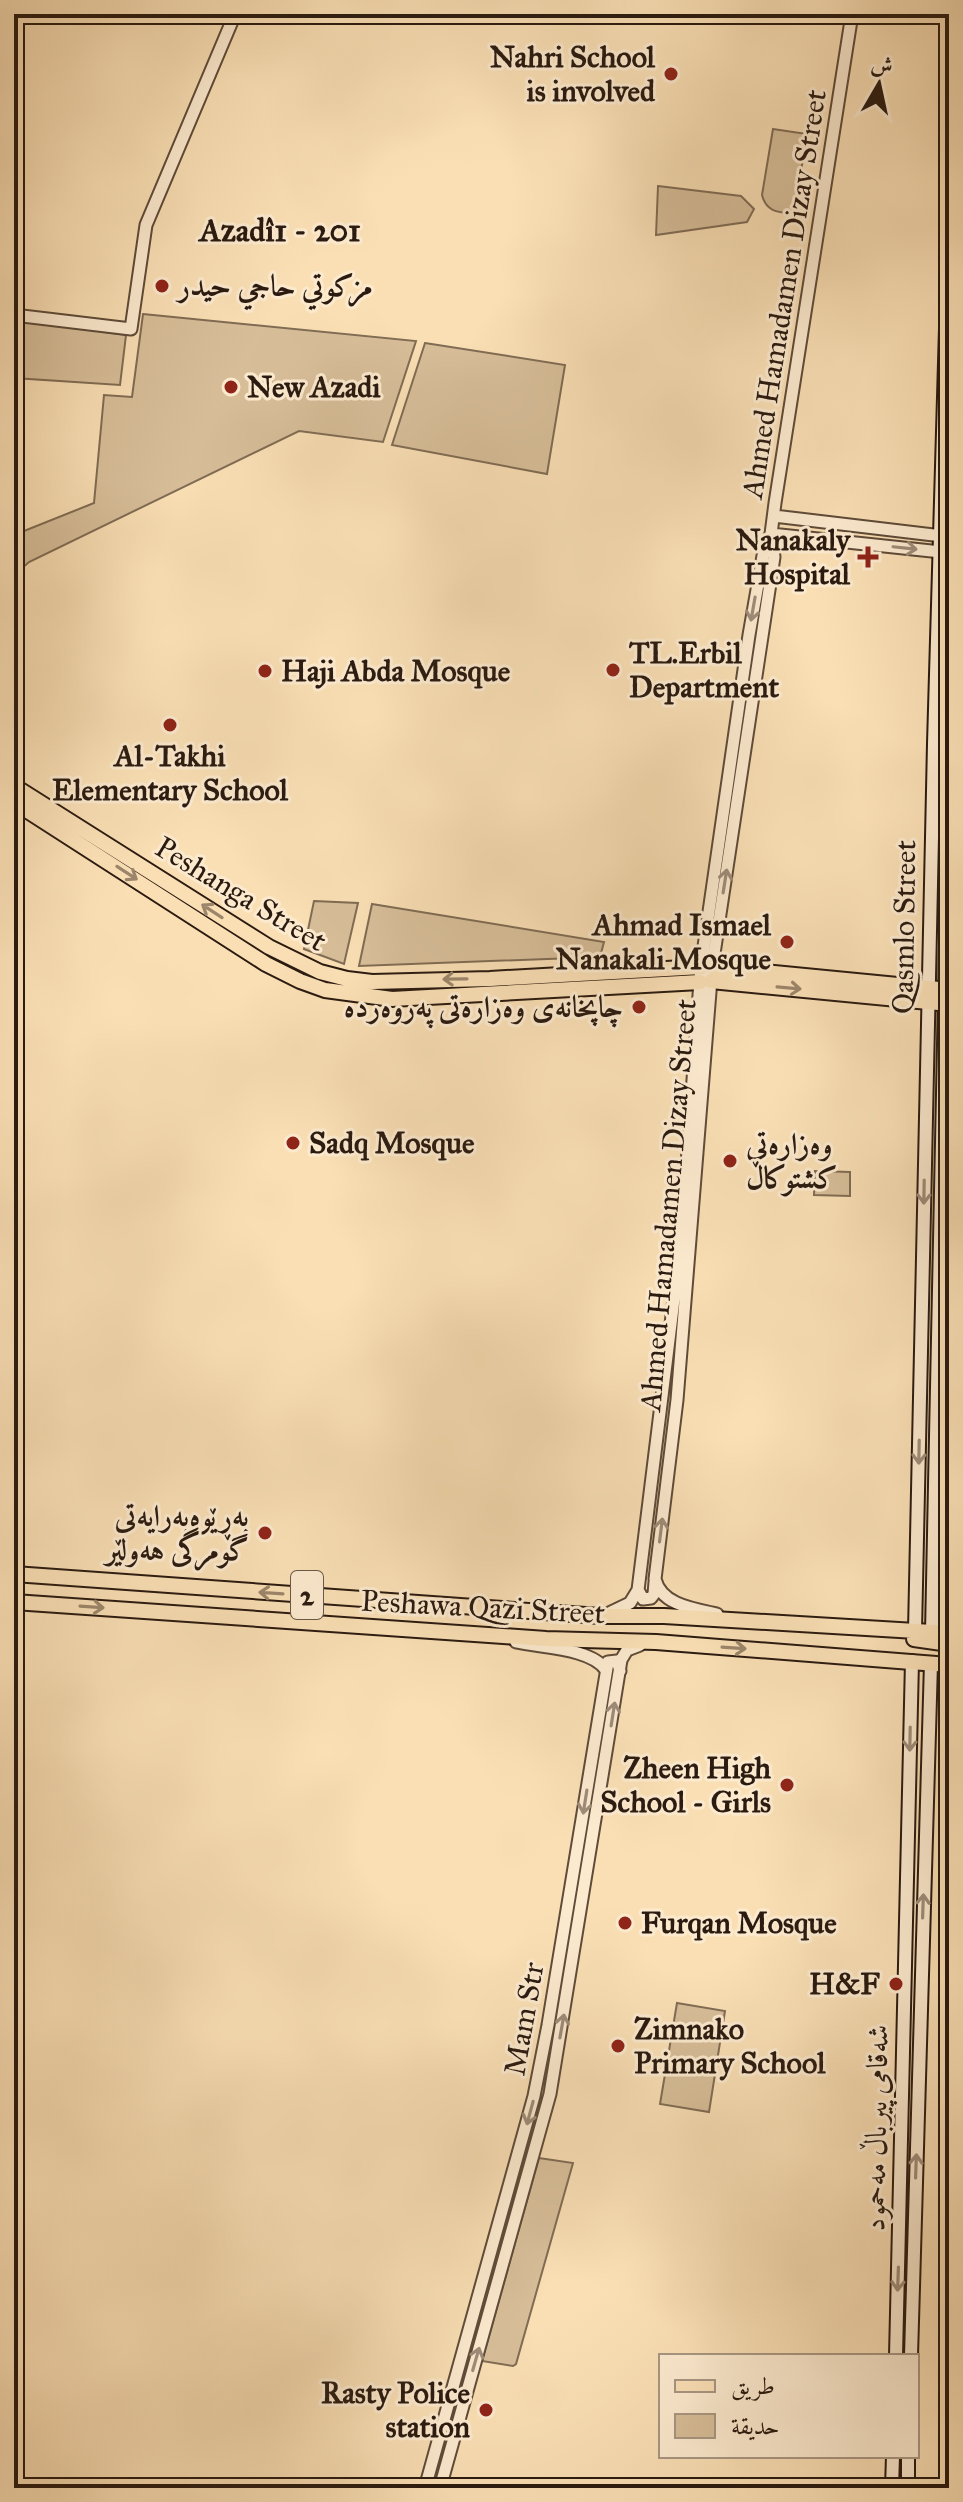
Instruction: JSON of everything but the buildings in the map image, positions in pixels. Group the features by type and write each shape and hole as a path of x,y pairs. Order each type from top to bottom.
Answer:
{"main road":[{"name":"Qasmlo Street","path":"932,1632 940,1281 941,996 934,744 949,224"},
{"name":"Peshanga Street","path":"14,786 100,848 265,954 300,981 325,990 392,999 491,995 706,974"},
{"name":"Qasmlo Street","path":"915,1631 922,1280 941,996 949,800"},
{"name":"Peshanga Street","path":"14,802 100,848"},
{"name":"Peshanga Street","path":"265,954 320,972 372,982 706,974 941,996"},
{"path":"490,979 491,995"},
{"path":"922,1280 940,1281"},
{"path":"916,1554 925,1557 934,1555"},
{"name":"Peshawa Qazi Street","path":"14,1574 600,1616 949,1633"},
{"name":"Peshawa Qazi Street","path":"14,1602 492,1635 656,1642 949,1665"},
{"name":"Peshawa Qazi Street","path":"865,1630 949,1644"},
{"name":"شەقامی پیرباڵ مەحمود","path":"896,2351 912,1661"},
{"name":"شەقامی پیرباڵ مەحمود","path":"911,2351 931,1663"},
{"path":"911,1702 929,1703"},
{"path":"896,2351 911,2351"},
{"path":"892,2488 893,2458"},
{"path":"908,2458 908,2488"}],"street":[{"path":"14,315 131,329 146,225 235,14"},
{"name":"Ahmed Hamadamen Dizay Street","path":"638,1590 682,1235 706,974 749,635 764,550 774,516 852,14"},
{"path":"774,516 942,536"},
{"path":"771,534 941,552"},
{"name":"Ahmed Hamadamen Dizay Street","path":"655,1579 677,1400 706,974"},
{"path":"638,1590 643,1599 651,1598 655,1579"},
{"path":"655,1579 659,1591 669,1599 696,1610 753,1622"},
{"path":"600,1616 625,1607 636,1597 638,1590"},
{"path":"492,1635 585,1654 598,1660 606,1670"},
{"path":"620,1672 622,1655 627,1650 656,1642"},
{"path":"606,1670 608,1662 614,1660 619,1663 620,1672"},
{"name":"Mam Str","path":"425,2488 530,2112 548,2025 606,1670"},
{"name":"Mam Str","path":"440,2488 550,2094 620,1672"},
{"path":"504,2209 518,2212"}],"green space":[{"path":"773,129 807,134 794,214 770,208 762,195"},
{"path":"658,186 741,196 754,209 747,222 656,235"},
{"path":"143,314 416,341 383,442 299,431 29,562 14,575 14,535 94,503 104,395 132,397"},
{"path":"14,319 126,335 120,385 14,378"},
{"path":"425,343 565,365 547,474 392,445"},
{"path":"314,901 358,903 344,964 304,949"},
{"path":"372,904 604,942 600,957 359,966"},
{"path":"815,1171 850,1172 850,1196 814,1195"},
{"path":"677,2003 725,2011 709,2112 660,2104"},
{"path":"539,2158 573,2163 516,2364 482,2361"}],"place":[{"name":"Nahri School is involved","path":"671,74"},
{"name":"مزكوتي حاجي حيدر","path":"162,286"},
{"name":"New Azadi","path":"231,387"},
{"name":"Nanakaly Hospital","path":"868,557"},
{"name":"TL.Erbil Department","path":"613,670"},
{"name":"Haji Abda Mosque","path":"265,671"},
{"name":"Al-Takhi Elementary School","path":"170,725"},
{"name":"Ahmad Ismael Nanakali Mosque","path":"787,942"},
{"name":"چاپخانەی وەزارەتی پەروەردە","path":"639,1007"},
{"name":"Sadq Mosque","path":"293,1143"},
{"name":"وەزارەتی کشتوکاڵ","path":"730,1161"},
{"name":"بەڕێوەبەرایەتی گومرگی هەولێر","path":"265,1533"},
{"name":"Zheen High School - Girls","path":"787,1785"},
{"name":"Furqan Mosque","path":"625,1923"},
{"name":"H&F","path":"896,1984"},
{"name":"Zimnako Primary School","path":"618,2046"},
{"name":"Rasty Police station","path":"486,2410"}],"district":[{"name":"Azadî1 - 201","path":"280,230"}]}
